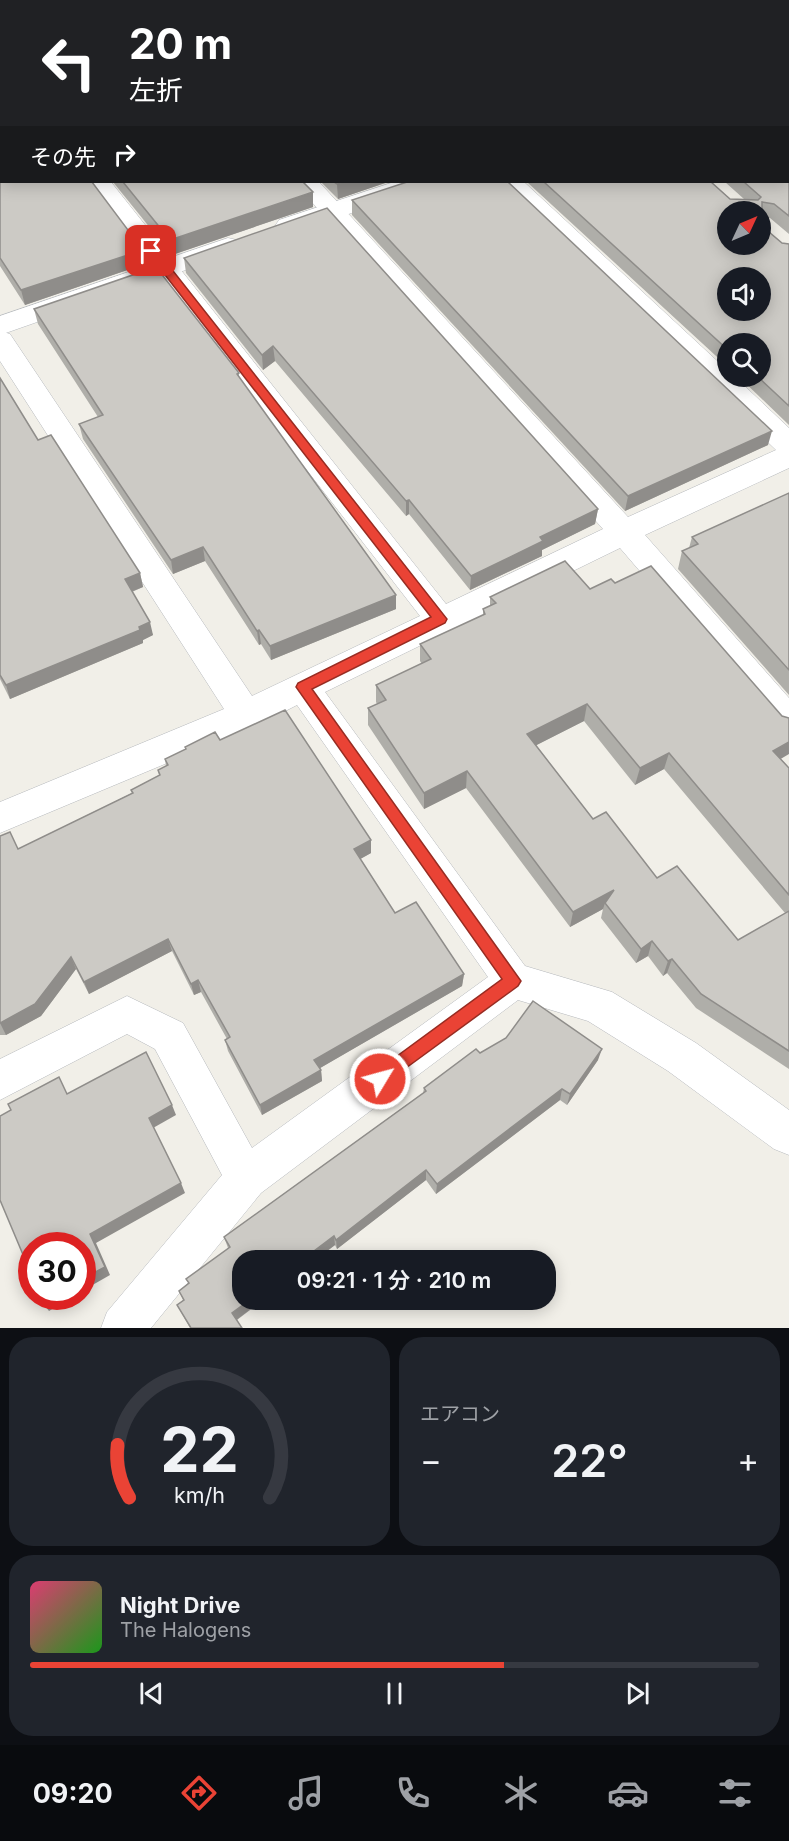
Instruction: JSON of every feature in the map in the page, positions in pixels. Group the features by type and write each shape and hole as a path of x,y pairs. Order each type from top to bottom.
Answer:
{"street":[{"path":"100,183 440,619"},
{"path":"307,183 624,532 789,721"},
{"path":"0,326 414,183"},
{"path":"511,183 789,445"},
{"path":"0,340 246,715"},
{"path":"4,807 246,715 440,619 789,456"},
{"path":"303,687 513,981 598,1005 681,1057 789,1135"},
{"path":"123,1328 246,1178 513,981"},
{"path":"0,1080 128,1014 169,1036 246,1178"}],"building":[{"path":"0,183 93,183 143,250 21,290 0,258"},
{"path":"124,183 304,183 313,192 170,240"},
{"path":"404,183 509,183 717,379 717,387 725,387 772,431 628,496 352,200"},
{"path":"545,183 712,183 730,199 758,200 761,197 745,183 789,183 789,216 771,204 771,201 717,201 717,255 771,255 771,234 782,243 789,244 789,406 769,387 771,387 771,333 717,333 717,340"},
{"path":"327,208 598,509 540,537 543,541 471,576 409,500 406,501 273,346 262,355 184,258"},
{"path":"156,267 239,373 237,374 396,595 270,646 259,630 257,631 203,547 171,560 79,424 103,415 34,309"},
{"path":"0,378 38,440 51,435 140,573 125,579 150,622 139,627 140,630 6,685 0,675"},
{"path":"789,493 789,670 682,551 698,544 692,537"},
{"path":"565,561 590,589 611,579 615,583 651,566 782,716 789,718 789,742 773,751 789,768 789,895 669,753 640,768 587,704 527,734 593,819 606,812 657,878 677,866 738,940 789,911 789,1051 701,994 672,959 668,961 652,941 641,949 605,903 614,890 573,912 467,771 424,793 368,708 386,700 376,685 431,659 420,644 485,614 483,609 496,603 490,597"},
{"path":"285,710 371,840 354,849 395,913 416,902 464,974 314,1060 321,1070 260,1105 225,1040 230,1037 198,980 191,984 168,939 84,982 71,957 35,1004 0,1023 0,836 10,832 18,849 133,793 131,790 160,775 158,770 168,765 165,759 186,749 185,747 215,732 220,740"},
{"path":"533,1001 602,1049 570,1094 562,1089 437,1184 426,1170 336,1240 334,1236 315,1250 232,1250 232,1310 236,1310 232,1313 242,1328 191,1328 177,1305 184,1300 179,1291 189,1283 186,1279 230,1247 224,1237 426,1091 424,1088 476,1049 480,1053 506,1038"},
{"path":"146,1052 172,1105 149,1118 181,1183 94,1232 18,1232 18,1243 0,1200 0,1116 11,1110 8,1104 59,1077 67,1094"},
{"path":"96,1247 105,1267 96,1272"}],"route":[{"path":"151,251 440,619 303,687 513,981 380,1079"}]}
